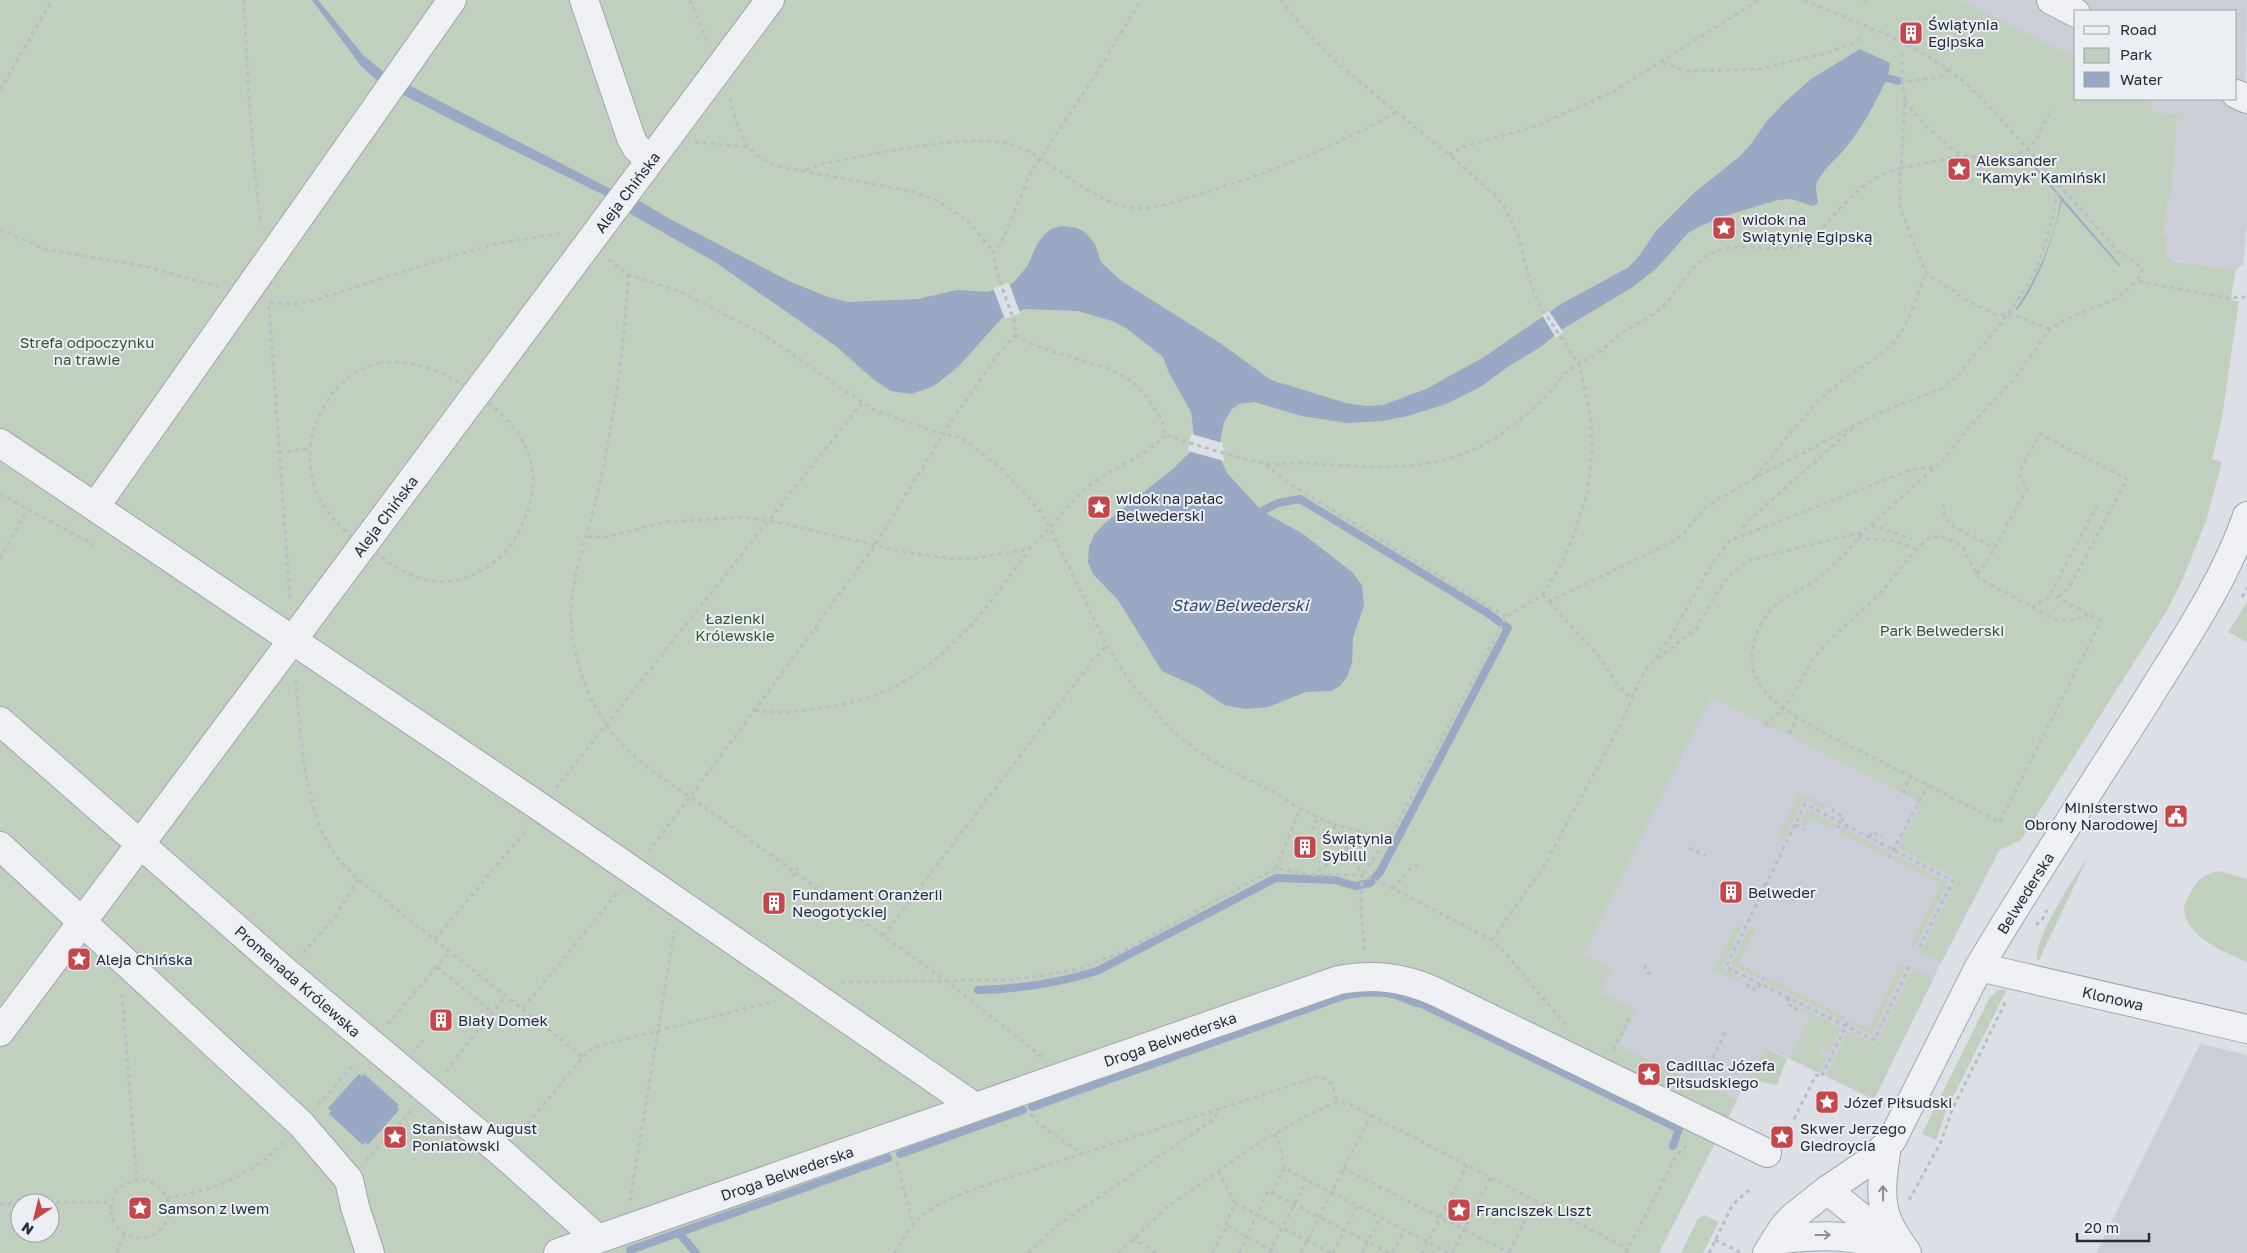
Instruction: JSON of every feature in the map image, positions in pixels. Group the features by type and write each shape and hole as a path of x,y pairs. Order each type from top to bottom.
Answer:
{"street":[{"path":"95,507 452,0"},
{"path":"584,0 643,169"},
{"name":"Aleja Chińska","path":"0,1032 770,0"},
{"path":"2051,0 2074,12"},
{"path":"0,443 293,640 976,1107"},
{"name":"Belwederska","path":"1887,1145 1897,1133 1956,1010 1979,967 2188,634 2236,547 2247,516"},
{"name":"Promenada Królewska","path":"0,721 286,972 503,1154 598,1239"},
{"path":"0,846 301,1124 349,1180 355,1208 370,1253"},
{"name":"Klonowa","path":"1979,967 2247,1029"},
{"name":"Droga Belwederska","path":"558,1253 1340,980 1367,976 1398,978 1416,983 1767,1153"},
{"path":"1771,1246 1794,1217 1827,1190 1867,1163 1887,1145"},
{"path":"1887,1145 1883,1178 1884,1207 1887,1220 1905,1253"},
{"path":"1827,1190 1905,1253"},
{"path":"1771,1246 1810,1235 1847,1236 1867,1239 1905,1253"}],"path":[{"path":"0,90 52,0"},
{"path":"244,0 249,98 262,228"},
{"path":"690,0 714,59 718,85 730,98 736,126 749,148 773,164 806,170 836,179 910,191 940,201 967,220 993,252 999,279 1014,320 1016,335"},
{"path":"993,252 1001,244 1030,174 1094,77 1141,0"},
{"path":"1281,0 1302,28 1338,64 1494,194 1511,218 1521,242 1531,284 1541,308 1579,364 1591,419 1592,453 1590,482 1584,508 1560,567 1542,595 1506,617 1396,826 1362,875"},
{"path":"1449,155 1462,147 1536,126 1614,91 1759,0"},
{"path":"1803,0 1856,21 1930,56 1948,69 1968,85 2118,250 2143,268 2137,281 2117,298 2062,321 2050,329 2014,379 1933,469 1862,532 1841,557 1814,582 1794,592 1772,608 1762,623 1752,652 1752,667 1762,690 1798,717 2000,822 2101,621 2050,594"},
{"path":"1662,62 1687,72 1758,68 1827,53 1858,41 1861,34"},
{"path":"1902,53 1904,100 1899,193 1901,210 1926,273 1968,301 1997,315 2013,315 2050,329"},
{"path":"1902,82 1940,77 1948,69"},
{"path":"1904,100 1933,133 1961,156"},
{"path":"1165,435 1265,464 1290,462 1395,467 1420,465 1451,458 1487,443 1511,427 1539,402 1568,371 1594,356 1620,334 1657,312 1674,294 1694,266 1705,257 1732,247 1785,248 1805,244 1817,235 1868,183 1885,172 1961,156 2003,158 2028,149 2033,144 2052,109"},
{"path":"806,170 821,164 942,144 970,141 998,142 1012,145 1040,159 1108,201 1126,207 1142,209 1213,190 1276,167 1333,144 1396,112"},
{"path":"666,140 749,148"},
{"path":"1550,601 1670,543 1684,533 1706,507 1753,479 1881,412 1941,388 1950,382 1957,376 2005,315 2030,280 2040,259 2050,228 2059,184"},
{"path":"0,229 44,249 144,266 221,288"},
{"path":"268,303 289,304 318,299 495,244 552,234 569,234 588,245 628,274 683,293 761,333 862,403 879,412 944,434 962,438 1001,468 1039,509 1107,646 1145,701 1177,735 1212,761 1274,792 1300,810 1332,824 1387,839"},
{"path":"1753,479 1822,398 1840,381 1876,357 1894,342 1906,324 1926,273"},
{"path":"628,274 625,328 612,418 588,537 576,576 572,599 572,640 586,685 606,724 627,749 690,797 945,980 1015,1033 1043,1057 1060,1077"},
{"path":"2137,281 2227,298 2247,297"},
{"path":"268,294 291,604"},
{"path":"648,852 755,710 875,545 944,434 1002,349 1016,335"},
{"path":"1016,335 1035,346 1110,369 1132,382 1146,396 1161,418 1165,435"},
{"path":"385,362 432,368 451,376 477,394 514,426 522,439 532,466 534,483 531,498 524,522 513,543 494,562 476,573 445,582 433,582 408,574 364,545 340,526 320,498 311,474 308,449 321,411 337,386 351,374 369,366 385,362"},
{"path":"554,791 862,403"},
{"path":"1743,528 1748,521 1858,425"},
{"path":"1977,574 1981,571 2027,489 2019,472 2040,434 2127,479 2069,588 2057,598"},
{"path":"755,710 777,714 846,703 875,696 912,676 944,652 982,613 1029,549 1083,490 1149,448 1165,435"},
{"path":"279,452 308,449"},
{"path":"1265,464 1287,482 1506,617"},
{"path":"1492,940 1544,866 1622,722 1641,677 1658,652 1669,640 1710,567 1729,541 1910,470 1930,466 1933,469"},
{"path":"0,494 94,545"},
{"path":"2032,608 2043,603 2050,594 2099,502"},
{"path":"1943,504 1946,519 1955,527 1994,548"},
{"path":"0,559 27,509"},
{"path":"588,537 607,537 665,522 745,517 768,520 904,552 955,559 1029,549"},
{"path":"1872,525 1912,539"},
{"path":"1655,659 1696,629 1724,582 1747,561 1862,532"},
{"path":"1764,725 1793,698 1817,655 1838,631 1884,588 1915,549 1930,537 1945,538 1962,546 1982,580 2032,608 2059,621 2087,614"},
{"path":"1858,538 1895,541 1915,549"},
{"path":"1542,595 1550,601 1595,652 1624,693 1632,699"},
{"path":"815,628 821,633"},
{"path":"883,936 1092,660 1107,646"},
{"path":"295,678 301,741 315,811 329,846 336,857 358,879 583,1057"},
{"path":"1789,734 1798,717"},
{"path":"1903,793 1911,776"},
{"path":"1889,858 1928,785"},
{"path":"1909,968 1874,1040 1726,967 1764,885 1805,804 1953,881 1918,950"},
{"path":"1834,809 1834,811 1844,816 1836,831"},
{"path":"839,982 1012,980 1048,976 1095,964 1119,953 1276,868 1300,810"},
{"path":"1312,830 1317,817"},
{"path":"435,939 532,823"},
{"path":"1332,824 1362,875 1361,910 1365,946"},
{"path":"1795,825 1804,829"},
{"path":"1869,837 1872,832 1882,835"},
{"path":"1312,875 1348,850 1387,839"},
{"path":"1689,848 1706,856"},
{"path":"1393,889 1410,869 1422,863"},
{"path":"792,877 798,868"},
{"path":"1276,868 1312,875 1362,875 1492,940 1570,1031 1562,1053"},
{"path":"286,972 338,913 358,879"},
{"path":"1764,885 1797,901"},
{"path":"523,1008 623,886"},
{"path":"628,1229 629,1208 674,930 674,900"},
{"path":"167,1198 204,1191 240,1176 271,1155 301,1124 450,951"},
{"path":"119,956 137,1180"},
{"path":"1645,964 1644,971 1652,976"},
{"path":"437,967 492,1012"},
{"path":"1746,987 1748,985 1758,990 1765,976"},
{"path":"349,1180 428,1092 506,995"},
{"path":"1906,1204 1913,1196 1938,1148 1952,1110 2009,996"},
{"path":"1789,998 1786,1003 1796,1008 1795,1010"},
{"path":"503,1154 590,1050 599,1046 782,999"},
{"path":"1794,1119 1816,1075 1821,1077 1850,1018"},
{"path":"1601,1072 1629,1019"},
{"path":"1709,1065 1725,1032"},
{"path":"894,1253 913,1225 944,1202 980,1186 1320,1076 1332,1084 1337,1102"},
{"path":"1118,1253 1166,1208 1218,1170 1304,1117 1337,1102 1351,1105 1371,1115 1535,1200 1627,1251 1680,1152"},
{"path":"1028,1253 1058,1225 1210,1121 1222,1109"},
{"path":"1301,1253 1371,1115"},
{"path":"1052,1132 1083,1154"},
{"path":"1272,1193 1284,1168 1280,1144 1275,1134"},
{"path":"890,1138 913,1225"},
{"path":"1422,1253 1467,1165"},
{"path":"1284,1168 1451,1253 1491,1177"},
{"path":"1343,1168 1509,1253 1535,1200"},
{"path":"1218,1170 1235,1203 1332,1253 1357,1206"},
{"path":"137,1180 155,1184 167,1198 168,1216 158,1231 142,1237 125,1233 114,1220 112,1202 121,1187 137,1180"},
{"path":"1270,1251 1307,1180"},
{"path":"1709,1253 1733,1204 1749,1190"},
{"path":"1239,1253 1268,1191 1391,1253 1404,1230"},
{"path":"0,1204 112,1202"},
{"path":"1220,1253 1213,1251 1227,1226 1226,1222 1235,1203"},
{"path":"1362,1253 1380,1218"},
{"path":"1227,1226 1270,1251 1278,1253"},
{"path":"117,1253 125,1233"},
{"path":"1132,1238 1157,1253"},
{"path":"1715,1240 1740,1252"}],"shaded area":[{"path":"1961,0 2247,0 2245,112 2247,113 2247,224 2243,266 2236,270 2170,260 2166,255 2167,236 2163,235 2168,200 2171,200 2178,114 2155,112 2149,100 2237,100 2237,10 2074,10 2074,56"},
{"path":"2222,417 2204,493 2001,848 1937,971 1874,1100 1765,1047 1748,1079 1745,1078 1737,1100 1695,1080 1694,1082 1619,1045 1637,1010 1590,987 1535,945 1645,713"},
{"path":"2200,1044 2247,1055 2247,1253 2096,1253"}],"green space":[{"name":"Łazienki Królewskie","path":"0,0 1961,0 2074,56 2074,100 2149,100 2155,112 2178,114 2171,200 2168,200 2163,235 2167,235 2166,255 2173,261 2236,270 2231,297 2234,301 2239,301 2222,417 2212,459 2222,462 2206,521 2182,581 2166,612 2021,840 2000,850 2001,848 1999,847 1941,962 1921,952 1957,879 1898,848 1921,805 1914,802 1915,800 1909,796 1800,742 1793,736 1776,728 1774,730 1711,697 1584,954 1611,968 1600,992 1637,1010 1619,1045 1694,1082 1695,1080 1737,1100 1659,1253 0,1253"},
{"path":"2247,602 2247,642 2228,632"},
{"path":"1800,793 1827,806 1825,810 1804,799 1784,839 1778,837"},
{"path":"1807,809 1836,824 1834,830 1810,818 1806,826 1800,823"},
{"path":"1842,827 1889,852 1886,856 1839,833"},
{"path":"1895,855 1948,883 1915,947 1910,945 1940,884 1893,859"},
{"path":"2089,855 2039,960 2037,960 2038,949 2048,922"},
{"path":"2219,871 2247,879 2247,962 2208,942 2191,927 2186,918 2184,906 2195,885 2205,876"},
{"path":"1735,925 1741,928 1722,968 1741,978 1740,982 1713,969"},
{"path":"1750,926 1756,929 1739,963 1761,974 1759,979 1731,965"},
{"path":"1900,964 1905,967 1872,1035 1851,1024 1853,1020 1869,1028"},
{"path":"1913,969 1933,979 1874,1098 1826,1075 1848,1031 1876,1044"},
{"path":"1768,977 1846,1017 1844,1021 1765,982"},
{"path":"2007,989 1946,1111 1936,1140 1922,1134 1990,997 1998,990"},
{"path":"1802,1008 1841,1028 1830,1051 1821,1047 1818,1053 1827,1057 1819,1072 1790,1058 1810,1016 1800,1011"},
{"path":"1765,1047 1787,1059 1777,1085 1748,1079"},
{"path":"1705,1215 1719,1222 1703,1253 1681,1253 1698,1219"}],"water":[{"name":"Staw Belwederski","path":"312,0 318,0 363,55 385,73 611,189 638,200 670,219 789,281 828,297 848,302 918,299 957,290 987,292 1010,285 1015,281 1028,265 1037,244 1051,229 1061,226 1077,228 1086,233 1095,244 1101,262 1120,280 1220,343 1271,380 1346,403 1366,406 1383,405 1426,389 1484,357 1561,304 1629,267 1656,231 1695,192 1739,157 1751,144 1766,122 1811,79 1860,49 1890,63 1888,76 1883,79 1886,80 1867,118 1849,144 1819,178 1816,188 1817,204 1813,206 1791,199 1778,200 1721,217 1699,227 1688,233 1657,268 1633,287 1561,330 1542,346 1509,366 1482,386 1446,404 1408,416 1382,421 1348,423 1301,416 1255,402 1239,404 1232,409 1224,422 1220,442 1221,460 1227,473 1261,510 1259,513 1264,512 1303,534 1352,572 1362,585 1364,605 1353,638 1352,663 1347,677 1340,686 1331,691 1306,692 1268,707 1245,709 1224,705 1199,688 1162,671 1118,600 1093,574 1088,562 1089,547 1094,535 1104,524 1174,468 1191,451 1194,435 1191,412 1169,373 1163,357 1126,328 1112,321 1078,311 1024,309 1002,318 958,367 934,386 911,394 891,391 874,380 837,347 715,262 629,213 604,195 380,83 361,66"},
{"path":"2022,160 2034,165 2120,265 2062,201 2050,244 2040,271 2017,310 2032,283 2050,242 2061,199 2033,166 2022,162"},
{"path":"359,1074 362,1076 364,1074 399,1105 397,1107 399,1110 368,1145 366,1142 363,1145 329,1114 331,1111 328,1108"}],"pier":[{"path":"1009,283 1020,313 1005,319 993,288"},
{"path":"1549,311 1563,332 1556,338 1542,315"},
{"path":"1191,434 1223,443 1224,461 1188,451"}],"waterway":[{"path":"1876,75 1898,81"},
{"path":"978,990 1038,985 1097,971 1276,878 1335,880 1355,886 1370,883 1380,872 1508,628 1486,612 1300,499 1278,503 1252,516"},
{"path":"1032,1107 1346,995 1380,993 1395,995 1422,1004 1679,1129 1673,1146"},
{"path":"900,1154 1023,1110"},
{"path":"630,1250 888,1158"},
{"path":"679,1233 696,1253"}],"place":[{"name":"Świątynia Egipska","path":"1911,33"},
{"name":"Aleksander \"Kamyk\" Kamiński","path":"1959,169"},
{"name":"widok na Swiątynię Egipską","path":"1724,228"},
{"name":"widok na pałac Belwederski","path":"1099,507"},
{"name":"Ministerstwo Obrony Narodowej","path":"2176,816"},
{"name":"Świątynia Sybilli","path":"1305,847"},
{"name":"Belweder","path":"1731,892"},
{"name":"Fundament Oranżerii Neogotyckiej","path":"774,903"},
{"name":"Aleja Chińska","path":"79,959"},
{"name":"Biały Domek","path":"441,1020"},
{"name":"Cadillac Józefa Piłsudskiego","path":"1649,1074"},
{"name":"Józef Piłsudski","path":"1827,1102"},
{"name":"Stanisław August Poniatowski","path":"395,1137"},
{"name":"Skwer Jerzego Giedroycia","path":"1782,1137"},
{"name":"Samson z lwem","path":"140,1208"},
{"name":"Franciszek Liszt","path":"1459,1210"}],"park label":[{"name":"Strefa odpoczynku na trawie","path":"87,350"},
{"name":"Park Belwederski","path":"1942,630"}]}
